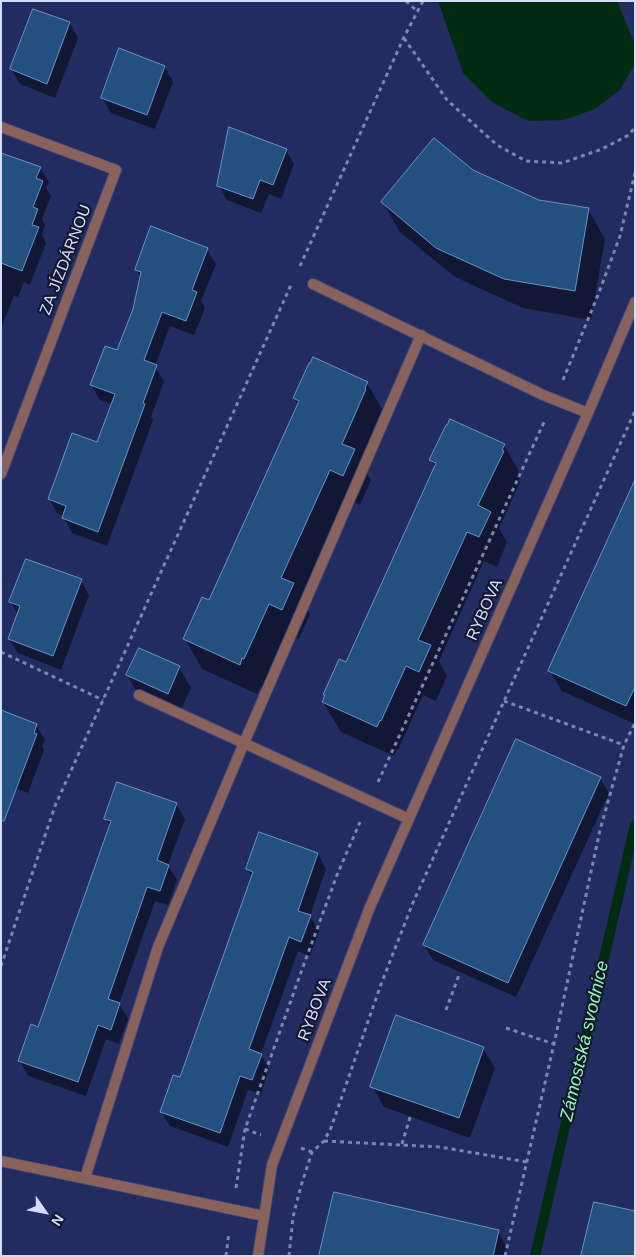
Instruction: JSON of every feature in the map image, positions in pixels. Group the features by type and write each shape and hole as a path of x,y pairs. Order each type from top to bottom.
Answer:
{"street":[{"name":"ZA JÍZDÁRNOU","path":"1,127 116,170 1,474"},
{"path":"313,284 588,413"},
{"name":"RYBOVA","path":"258,1256 272,1165 370,907 635,302"},
{"path":"85,1178 158,947 244,743 422,336"},
{"path":"139,695 409,819"},
{"path":"1,1161 264,1216"}],"path":[{"path":"406,1 418,12"},
{"path":"298,271 404,37 423,1"},
{"path":"404,37 447,100 497,145 526,161 562,163 602,149 629,135 635,127"},
{"path":"233,1209 244,1129 337,875 369,801 555,399 588,323 620,236 635,173"},
{"path":"1,966 55,806 294,280"},
{"path":"288,1256 293,1217 312,1152 324,1141 331,1128 380,987 412,905 635,411"},
{"path":"1,652 103,700"},
{"path":"504,701 624,745"},
{"path":"505,1256 554,1044 600,830 624,745 635,723"},
{"path":"446,1010 459,975"},
{"path":"506,1028 554,1044"},
{"path":"402,1144 411,1114"},
{"path":"324,1141 440,1147 527,1162"}],"shaded area":[{"path":"438,1 617,1 635,44 635,64 620,90 595,109 564,120 528,121 492,102 463,73"}],"building":[{"path":"33,9 70,22 47,84 10,69"},
{"path":"119,48 165,66 147,115 101,98"},
{"path":"229,127 287,149 273,185 260,180 253,199 217,186"},
{"path":"434,138 473,170 539,200 589,208 575,291 504,279 436,248 381,202"},
{"path":"1,153 41,167 36,178 43,181 33,207 38,209 32,225 39,227 22,271 1,263"},
{"path":"151,226 208,248 192,290 197,292 186,321 162,312 144,360 157,365 143,403 145,404 98,532 62,518 66,506 48,499 72,433 97,442 115,394 90,385 105,346 117,350 133,309 141,272 135,270"},
{"path":"313,357 368,382 342,444 355,449 343,476 330,470 281,578 294,583 282,610 269,604 240,665 183,639 202,597 209,600 299,401 293,398"},
{"path":"450,419 505,444 502,450 504,451 478,505 491,512 479,537 467,532 418,640 431,645 419,672 406,666 377,727 322,702 325,695 323,695 339,659 346,662 436,463 429,460"},
{"path":"635,480 635,687 626,706 548,671"},
{"path":"26,559 82,579 53,656 8,639 20,606 9,602"},
{"path":"139,648 180,666 168,694 126,675"},
{"path":"1,710 37,724 34,733 37,734 4,821 1,821"},
{"path":"516,739 601,777 508,983 423,945"},
{"path":"117,782 177,803 157,860 169,865 160,891 147,887 108,999 120,1003 111,1030 98,1025 78,1082 18,1061 31,1024 38,1027 111,821 104,819"},
{"path":"259,832 318,853 298,911 311,915 301,942 289,937 249,1049 262,1054 252,1080 240,1076 220,1133 160,1112 173,1075 180,1077 253,872 246,869"},
{"path":"396,1015 484,1047 459,1118 370,1087"},
{"path":"334,1192 499,1230 493,1256 319,1256"},
{"path":"594,1202 635,1211 635,1256 581,1256"}],"waterway":[{"name":"Zámostská svodnice","path":"535,1256 635,825"}]}
